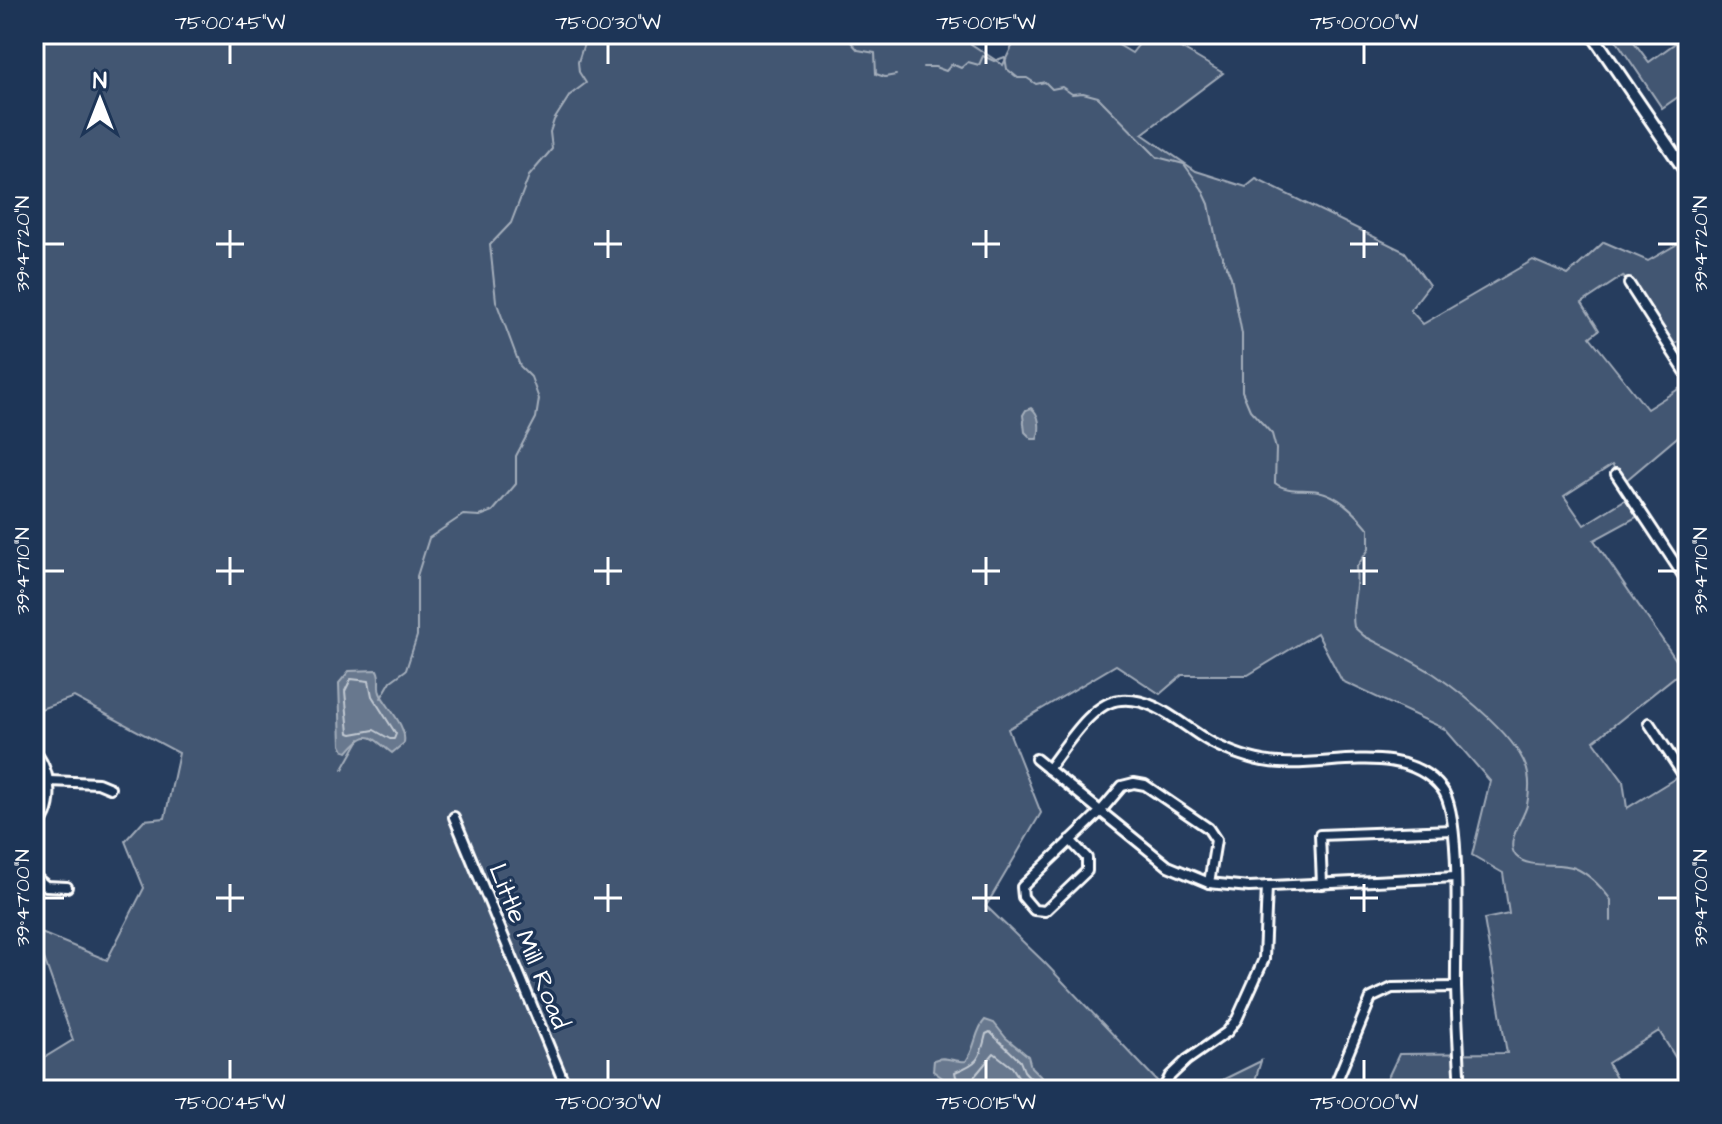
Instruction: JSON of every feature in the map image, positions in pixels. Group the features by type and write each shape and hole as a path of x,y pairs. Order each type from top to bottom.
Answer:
{"street":[{"path":"1592,34 1688,175"},
{"path":"1629,284 1688,376"},
{"path":"1616,474 1688,583"},
{"path":"1048,769 1094,712 1118,699 1139,701 1161,709 1210,742 1259,760 1286,765 1375,759 1402,763 1422,772 1442,788 1450,805 1456,877 1456,987 1461,1090"},
{"path":"1649,723 1688,782"},
{"path":"34,750 49,781 47,810 34,831"},
{"path":"1036,759 1168,866 1209,883 1267,886 1456,877"},
{"path":"1677,765 1688,759"},
{"path":"49,781 98,783 110,788"},
{"path":"1070,840 1087,858 1087,871 1045,911 1034,910 1023,897 1022,887 1070,840 1100,812 1122,786 1134,783 1145,785 1208,828 1216,840 1209,883"},
{"name":"Little Mill Road","path":"454,817 567,1090"},
{"path":"1322,884 1320,835 1453,830"},
{"path":"34,876 46,886 67,887"},
{"path":"1163,1090 1178,1068 1227,1032 1237,1019 1264,959 1267,886"},
{"path":"1333,1090 1371,998 1392,988 1456,987"}],"shaded area":[{"path":"34,34 956,34 1003,65 1018,34 1100,34 1132,53 1147,34 1157,34 1223,73 1142,134 1196,171 1246,187 1256,179 1405,252 1429,285 1410,310 1423,324 1533,260 1568,275 1604,242 1648,261 1688,238 1688,336 1666,350 1623,276 1582,303 1599,330 1590,337 1647,409 1688,383 1688,428 1624,482 1612,465 1564,496 1584,525 1631,496 1644,513 1594,540 1683,670 1594,741 1623,781 1627,808 1684,773 1688,779 1688,1078 1659,1031 1608,1063 1619,1084 1611,1090 1382,1090 1399,1054 1507,1053 1484,919 1509,914 1503,873 1472,855 1490,781 1445,729 1342,681 1317,633 1248,675 1182,675 1160,694 1116,665 1008,729 1041,813 986,906 1161,1085 1178,1090 34,1090 34,1064 73,1040 34,930 107,960 144,888 125,841 144,820 165,818 179,753 74,697 41,709 34,706"},
{"path":"1612,34 1628,34 1649,62 1688,34 1688,90 1662,108"},
{"path":"1261,1061 1252,1090 1202,1090"}],"water":[{"path":"1031,408 1039,422 1037,439 1032,439 1025,432 1023,415"},
{"path":"377,670 380,692 400,724 404,743 392,753 367,737 348,752 344,751 341,745 339,683 349,671"},
{"path":"985,1020 994,1023 1006,1038 1028,1056 1031,1067 1054,1090 959,1090 933,1071 934,1060 966,1061"}],"waterway":[{"path":"381,698 391,681 406,670 417,636 417,576 429,538 463,515 480,516 493,511 516,484 516,456 536,418 539,399 531,377 520,366 496,301 490,245 511,223 529,176 552,149 550,132 554,120 570,95 586,83 579,72 578,62 587,34"},
{"path":"844,34 858,50 875,53 876,74 885,77 896,75"},
{"path":"923,67 946,71 952,64 961,68 968,62 979,65 983,56 994,61 1005,57 1007,69 1018,78 1027,78 1036,84 1045,82 1052,89 1062,87 1072,94 1098,97 1157,157 1184,164 1209,204 1217,244 1231,277 1242,334 1242,391 1250,410 1272,434 1276,449 1275,483 1285,488 1318,491 1333,496 1353,511 1369,529 1369,549 1356,568 1354,627 1364,636 1446,682 1503,732 1523,761 1529,778 1527,805 1512,844 1516,856 1528,863 1568,866 1585,874 1611,900 1611,921"},
{"path":"343,769 360,739"}]}
